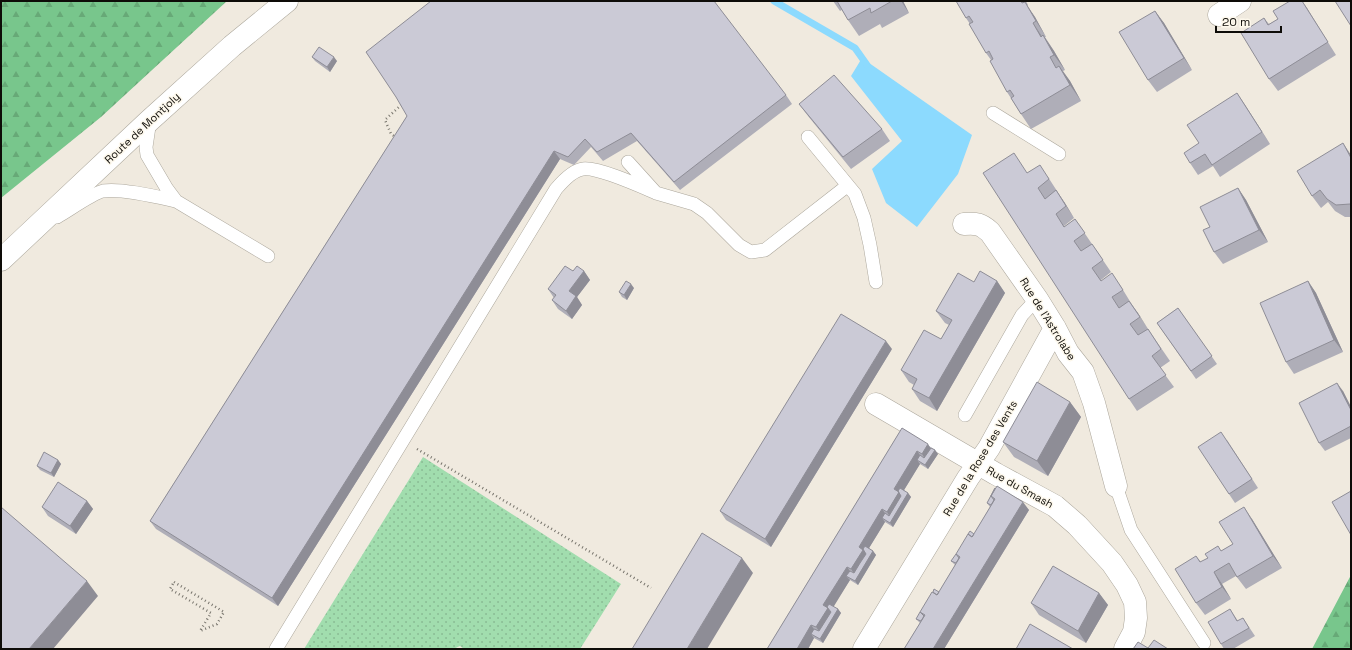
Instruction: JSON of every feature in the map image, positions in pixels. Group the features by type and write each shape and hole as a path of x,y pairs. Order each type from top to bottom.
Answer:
{"street":[{"name":"Route de Montjoly","path":"1,260 150,120 232,46 287,1"},
{"path":"1219,14 1240,1"},
{"name":"Rue de l’Astrolabe","path":"964,224 974,223 982,225 990,232 1037,299 1068,353 1083,372 1094,403 1116,486"},
{"name":"Rue de la Rose des Vents","path":"864,649 977,463 988,448 1055,328"},
{"name":"Rue du Smash","path":"876,404 977,463 1055,506 1077,525 1112,563 1127,585 1135,602 1136,618 1134,632 1125,649"}],"lane":[{"path":"993,113 1059,154"},
{"path":"150,120 146,147 147,155 167,189 176,201"},
{"path":"808,137 855,194 864,218 876,282"},
{"path":"628,162 656,193"},
{"path":"276,649 556,189 567,178 582,169 598,171 656,193 694,204 706,213 739,245 751,252 765,250 847,186"},
{"path":"28,235 101,192 115,190 176,201 268,256"},
{"path":"965,415 1022,315 1037,299"},
{"path":"1116,486 1131,530 1204,643"}],"path":[{"path":"401,105 385,120 391,134 402,141"},
{"path":"404,440 651,588"},
{"path":"174,582 224,612 217,624 200,631 211,613 170,589 174,582"}],"green space":[{"path":"1,1 227,1 101,117 1,198"},
{"path":"423,457 621,584 580,649 464,649 460,646 453,649 304,649"},
{"path":"1351,575 1351,649 1312,649"}],"water":[{"path":"862,58 972,135 958,174 917,227 886,203 872,169 902,141 851,76"}],"building":[{"path":"431,1 714,1 786,95 674,182 631,133 597,152 585,139 568,157 554,151 272,598 150,521 407,116 366,52"},
{"path":"837,1 892,1 871,13 870,8 848,20"},
{"path":"956,1 1025,2 1036,21 1033,23 1041,37 1043,35 1054,55 1050,57 1056,68 1059,66 1070,85 1021,114 1011,98 1014,96 1010,90 1007,92 990,61 993,59 989,51 986,53 969,24 973,22 969,16 966,18"},
{"path":"1290,1 1302,1 1328,42 1269,79 1241,33 1264,18 1268,25 1278,19 1273,11"},
{"path":"1335,1 1351,1 1351,26"},
{"path":"1155,11 1184,58 1148,80 1119,32"},
{"path":"319,47 334,57 327,67 312,57"},
{"path":"834,75 882,129 843,157 799,104"},
{"path":"1237,93 1262,132 1212,165 1205,154 1190,163 1184,153 1199,143 1187,125"},
{"path":"1343,143 1351,158 1351,203 1336,205 1327,199 1320,190 1312,196 1297,171"},
{"path":"1014,153 1027,173 1040,165 1049,179 1038,188 1045,199 1056,190 1066,206 1056,214 1064,227 1075,219 1085,233 1074,241 1081,251 1092,244 1103,260 1092,268 1101,281 1112,273 1123,290 1112,297 1119,308 1129,301 1140,317 1130,324 1138,335 1148,329 1161,349 1152,356 1166,375 1129,399 983,173"},
{"path":"1238,188 1259,230 1214,252 1203,230 1210,227 1200,207"},
{"path":"565,266 573,271 577,266 584,271 569,291 576,296 566,311 552,300 556,295 548,289"},
{"path":"980,271 997,281 929,398 912,389 917,379 901,370 924,330 941,339 952,320 936,311 958,273 974,282"},
{"path":"626,281 631,284 624,295 619,292"},
{"path":"1308,281 1334,340 1286,362 1260,303"},
{"path":"1178,308 1212,356 1191,371 1157,323"},
{"path":"841,314 886,341 765,539 720,511"},
{"path":"1037,382 1070,402 1037,461 1003,442"},
{"path":"1337,383 1351,410 1351,426 1319,443 1299,403"},
{"path":"902,428 928,444 922,454 917,451 894,489 899,492 887,512 882,509 859,547 863,550 851,569 847,567 823,605 828,608 816,627 811,625 797,649 767,649"},
{"path":"1221,432 1252,479 1229,494 1198,447"},
{"path":"931,448 935,450 925,465 917,460 920,455 924,458"},
{"path":"44,452 58,460 51,473 37,466"},
{"path":"58,482 87,501 70,526 42,507"},
{"path":"997,486 1023,502 933,649 904,649 925,615 920,612 932,592 937,595 960,557 956,554 968,534 972,537 995,499 991,496"},
{"path":"900,488 908,493 890,523 882,518 885,513 889,516 901,496 898,491"},
{"path":"995,488 991,496 994,500 991,505 987,503"},
{"path":"1351,491 1351,535 1332,502"},
{"path":"1,507 87,581 29,649 1,649"},
{"path":"1244,507 1273,556 1237,577 1229,563 1214,572 1222,587 1196,603 1175,569 1196,556 1200,562 1208,558 1205,554 1218,546 1221,551 1233,544 1219,522"},
{"path":"970,531 974,534 972,537 968,534"},
{"path":"702,533 742,558 687,649 632,649"},
{"path":"865,546 873,551 855,581 846,576 850,571 854,573 866,554 863,549"},
{"path":"956,554 959,558 956,563 951,561"},
{"path":"1053,566 1099,593 1078,631 1031,603"},
{"path":"934,589 939,592 937,595 933,592"},
{"path":"829,604 838,609 820,639 811,634 814,629 819,631 831,612 827,607"},
{"path":"1230,609 1237,621 1243,618 1249,628 1221,644 1208,622"},
{"path":"920,612 924,616 921,621 916,619"},
{"path":"1030,624 1073,649 1016,649"},
{"path":"1154,640 1168,649 1133,649 1138,642 1148,648"}],"waterway":[{"path":"774,1 855,48 867,65"}]}
